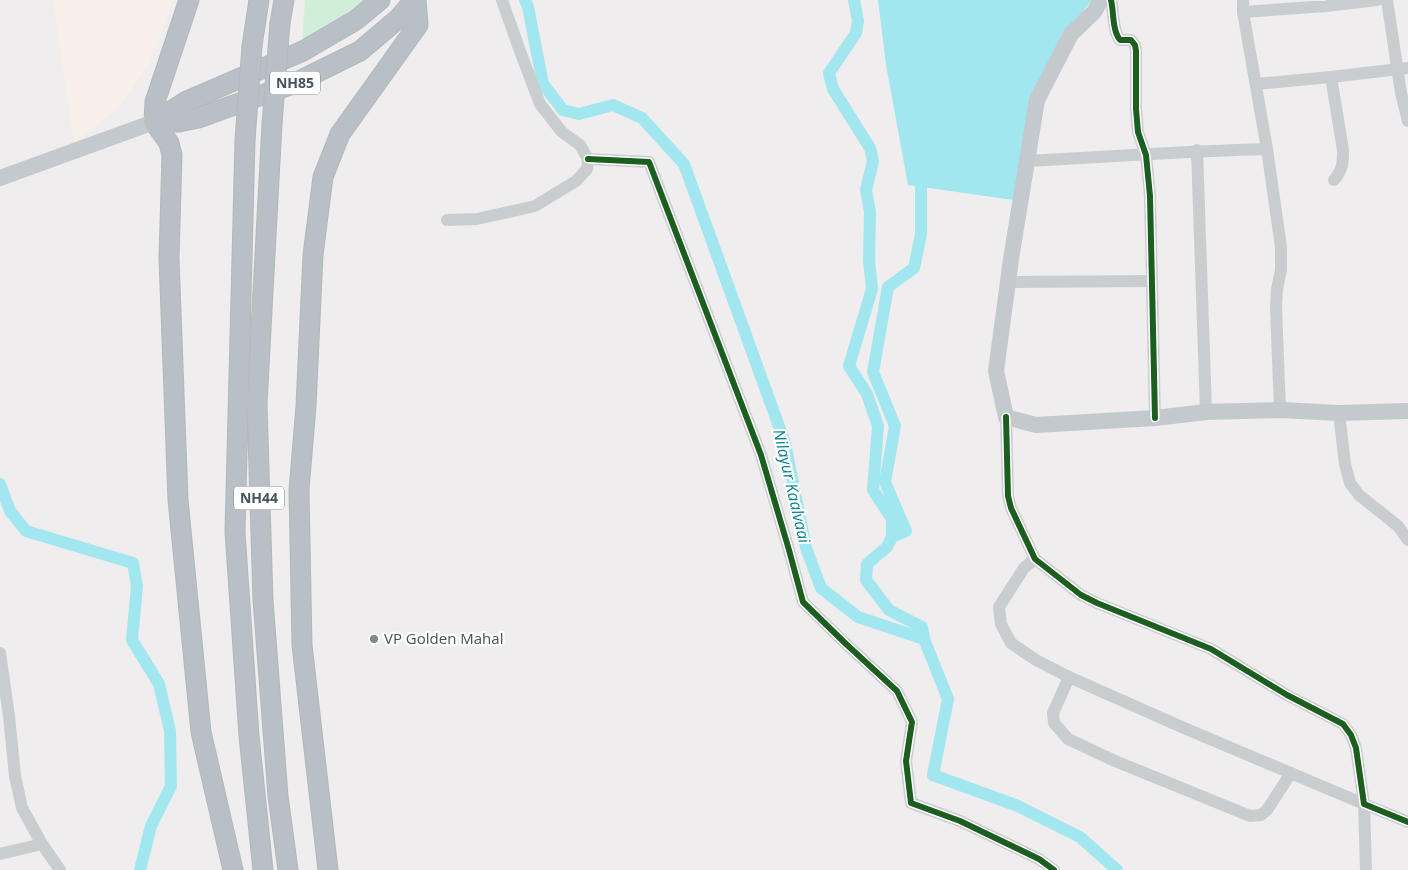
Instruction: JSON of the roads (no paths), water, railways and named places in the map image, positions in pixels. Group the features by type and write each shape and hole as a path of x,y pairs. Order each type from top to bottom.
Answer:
{"highway":[{"path":"189,0 155,102 154,122 169,143 172,155 169,258 178,500 201,732 233,870"},
{"name":"NH44","path":"259,0 252,46 245,140 235,532 248,736 263,870"},
{"name":"NH44","path":"284,0 280,23 272,124 256,404 263,600 278,796 288,870"},
{"name":"NH85","path":"154,122 185,102 303,51 356,20 380,0"},
{"path":"328,870 302,645 299,490 306,406 313,255 324,177 340,134 418,25 415,0"},
{"name":"NH85","path":"154,122 179,122 198,118 295,83 360,51 399,18 415,0"}],"main road":[{"path":"1102,0 1094,12 1071,34 1037,100 996,371 1006,417 1036,425 1155,418 1206,412 1280,410 1339,413 1408,411"},
{"path":"0,178 154,122"}],"street":[{"path":"448,220 477,219 535,206 576,181 587,169 588,159 580,145 562,132 540,104 502,0"},
{"path":"1111,0 1117,35 1120,40 1131,40 1135,45 1136,51 1137,124 1146,155 1150,196 1155,418"},
{"path":"1280,410 1276,308 1281,270 1281,247 1243,6 1326,6 1377,0"},
{"path":"1386,0 1402,68 1400,93 1408,121"},
{"path":"1256,84 1402,68"},
{"path":"1331,77 1343,150 1341,172 1334,180"},
{"path":"1027,161 1146,155 1198,150 1267,149"},
{"path":"1198,150 1206,412"},
{"path":"588,159 649,162 761,455 803,602 897,691 912,722 906,761 911,803 960,820 1039,859 1054,870"},
{"path":"1008,282 1151,281"},
{"path":"1339,413 1345,464 1350,483 1359,495 1398,526 1408,540"},
{"path":"1006,417 1008,496 1011,508 1035,559 1081,595 1097,604 1211,649 1287,695 1343,724 1352,735 1356,748 1364,804 1366,870"},
{"path":"1035,559 1024,568 999,606 1001,624 1011,643 1036,660 1069,677 1408,822"},
{"path":"0,653 4,716 22,808 42,844 60,870"},
{"path":"1069,677 1053,713 1054,724 1068,740 1115,761 1250,816 1261,815 1267,810 1292,773"},
{"path":"0,854 42,844"}],"water":[{"path":"878,0 1092,0 1062,37 1013,200 908,185 886,65"}],"waterway":[{"name":"Nilayur Kaalvaai","path":"525,0 543,84 563,110 579,114 613,105 642,118 684,164 785,443 806,548 821,588 858,617 924,639 948,699 933,775 1018,806 1080,837 1117,870"},
{"path":"854,0 858,21 856,33 829,73 833,89 870,148 873,161 866,190 870,212 869,260 872,289 849,366 867,394 878,426 873,490 892,519 892,537 887,547 867,564 866,580 889,610 922,627 924,639"},
{"path":"892,537 906,531 885,482 895,426 873,372 888,287 914,268 921,234 921,172"},
{"path":"0,484 10,511 26,531 133,563 137,586 132,640 159,684 170,731 171,786 151,826 140,870"}],"place":[{"name":"VP Golden Mahal","path":"374,639"}]}
